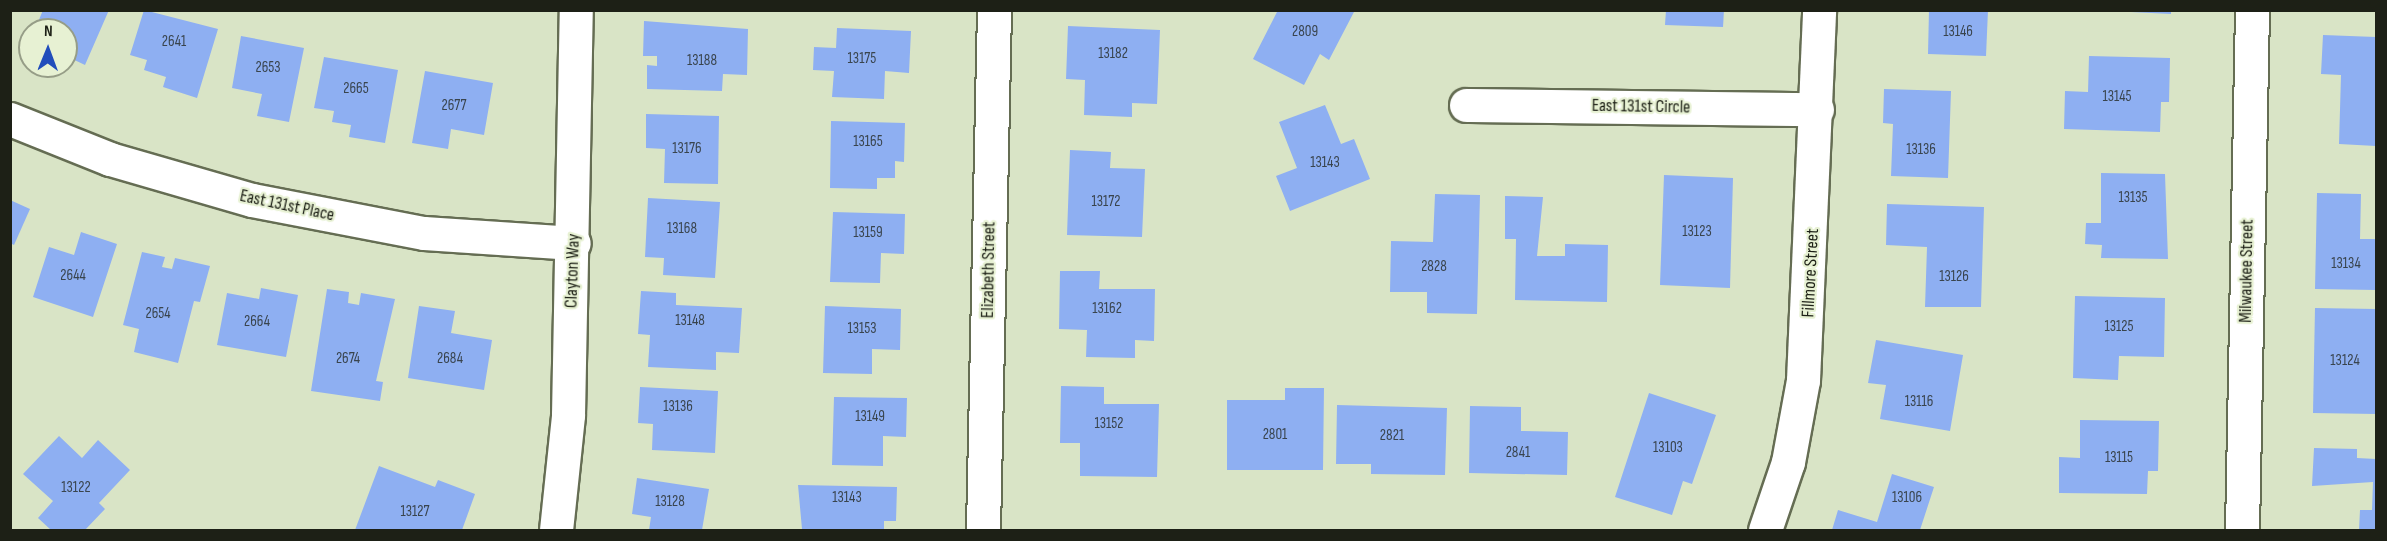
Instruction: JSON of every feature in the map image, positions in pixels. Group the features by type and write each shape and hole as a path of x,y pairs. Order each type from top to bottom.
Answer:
{"street":[{"name":"Clayton Way","path":"556,531 566,460 574,243 576,10"},
{"name":"Elizabeth Street","path":"983,531 994,10"},
{"name":"Fillmore Street","path":"1765,531 1788,462 1803,380 1817,109 1819,10"},
{"name":"Milwaukee Street","path":"2242,531 2252,10"},
{"name":"East 131st Circle","path":"1466,105 1817,109"},
{"name":"East 131st Place","path":"10,119 110,159 252,200 424,233 574,243"}],"building":[{"path":"43,10 109,10 85,65 78,62 78,18 40,18"},
{"path":"144,10 218,29 197,98 163,87 166,77 144,70 147,60 130,55"},
{"path":"1278,10 1355,10 1329,60 1320,54 1304,85 1253,59"},
{"path":"1666,10 1724,10 1723,27 1665,25"},
{"path":"1929,10 1988,10 1986,56 1928,54"},
{"path":"2131,10 2171,10 2171,14 2131,12"},
{"path":"644,21 748,29 747,75 723,74 722,91 647,89 647,65 657,66 657,56 643,56"},
{"path":"1068,26 1160,30 1157,104 1132,103 1132,117 1084,115 1085,80 1066,79"},
{"path":"837,28 911,31 909,73 885,71 884,99 832,97 834,71 813,70 814,47 836,48"},
{"path":"2323,35 2376,37 2376,146 2339,144 2341,75 2321,74"},
{"path":"241,36 304,48 289,122 257,116 262,94 232,88"},
{"path":"2089,56 2170,58 2169,102 2161,102 2160,132 2064,129 2065,91 2088,92"},
{"path":"324,57 398,70 385,143 349,137 351,125 332,122 334,111 314,108"},
{"path":"425,71 493,83 484,135 451,129 448,149 412,143"},
{"path":"1884,89 1951,91 1948,178 1891,176 1893,124 1883,123"},
{"path":"1325,105 1341,144 1354,139 1370,179 1290,211 1276,176 1297,168 1279,122"},
{"path":"646,114 719,116 718,184 664,183 665,149 646,148"},
{"path":"831,121 905,123 904,162 895,161 895,178 877,178 877,189 830,188"},
{"path":"1070,150 1111,152 1110,168 1145,169 1142,237 1067,235"},
{"path":"2101,173 2165,174 2168,259 2101,258 2102,245 2085,244 2086,223 2101,223"},
{"path":"1664,175 1733,178 1730,288 1660,285"},
{"path":"2317,193 2361,194 2360,239 2376,239 2376,290 2315,289"},
{"path":"1435,194 1480,195 1477,314 1427,313 1427,292 1390,292 1391,241 1433,242"},
{"path":"1505,196 1543,197 1537,256 1565,256 1565,244 1608,245 1607,302 1515,300 1516,239 1505,239"},
{"path":"648,198 720,202 715,278 663,275 664,258 645,257"},
{"path":"10,200 30,209 14,245 10,243"},
{"path":"1887,204 1984,207 1981,307 1925,307 1927,247 1886,245"},
{"path":"833,212 905,214 904,254 881,253 880,283 830,282"},
{"path":"81,232 117,244 93,317 33,297 49,247 74,255"},
{"path":"142,252 165,257 162,267 172,269 175,258 210,266 200,302 194,301 178,363 134,352 139,329 123,325"},
{"path":"1060,271 1100,271 1099,289 1155,289 1154,341 1135,340 1135,358 1086,357 1087,330 1059,329"},
{"path":"261,288 298,295 286,357 217,345 227,293 259,299"},
{"path":"327,289 349,292 348,303 359,305 361,293 395,299 376,381 383,382 380,401 311,391"},
{"path":"641,291 676,293 676,305 742,308 739,353 716,352 716,370 648,367 650,335 638,334"},
{"path":"2075,296 2165,298 2164,357 2119,356 2118,380 2073,378"},
{"path":"419,306 455,311 451,333 492,340 484,390 408,378"},
{"path":"825,306 901,309 900,350 872,349 872,374 823,373"},
{"path":"2315,308 2376,309 2376,414 2313,413"},
{"path":"1876,340 1963,355 1950,431 1880,419 1886,385 1868,383"},
{"path":"1061,386 1104,387 1104,404 1159,404 1157,477 1080,476 1080,443 1060,443"},
{"path":"640,387 718,391 715,453 652,450 653,424 638,423"},
{"path":"1285,388 1324,388 1323,470 1227,470 1227,400 1285,400"},
{"path":"1649,393 1716,415 1692,484 1683,481 1672,515 1615,497"},
{"path":"834,397 907,398 906,437 883,436 883,466 832,465"},
{"path":"1337,405 1447,408 1445,475 1371,474 1371,464 1336,464"},
{"path":"1470,406 1521,407 1521,431 1568,432 1567,475 1469,473"},
{"path":"2080,420 2159,421 2158,471 2148,471 2147,494 2059,493 2059,457 2080,458"},
{"path":"59,436 82,458 98,440 130,470 99,503 105,509 85,530 51,530 38,518 53,501 23,474"},
{"path":"2314,448 2357,449 2357,458 2376,459 2376,530 2359,530 2360,510 2372,510 2373,482 2312,486"},
{"path":"379,466 435,487 438,480 475,494 462,530 355,530"},
{"path":"1892,474 1934,487 1920,530 1832,530 1838,510 1877,522"},
{"path":"637,478 709,489 702,530 649,530 651,517 632,514"},
{"path":"798,485 897,487 896,521 884,521 884,530 802,529"}]}
